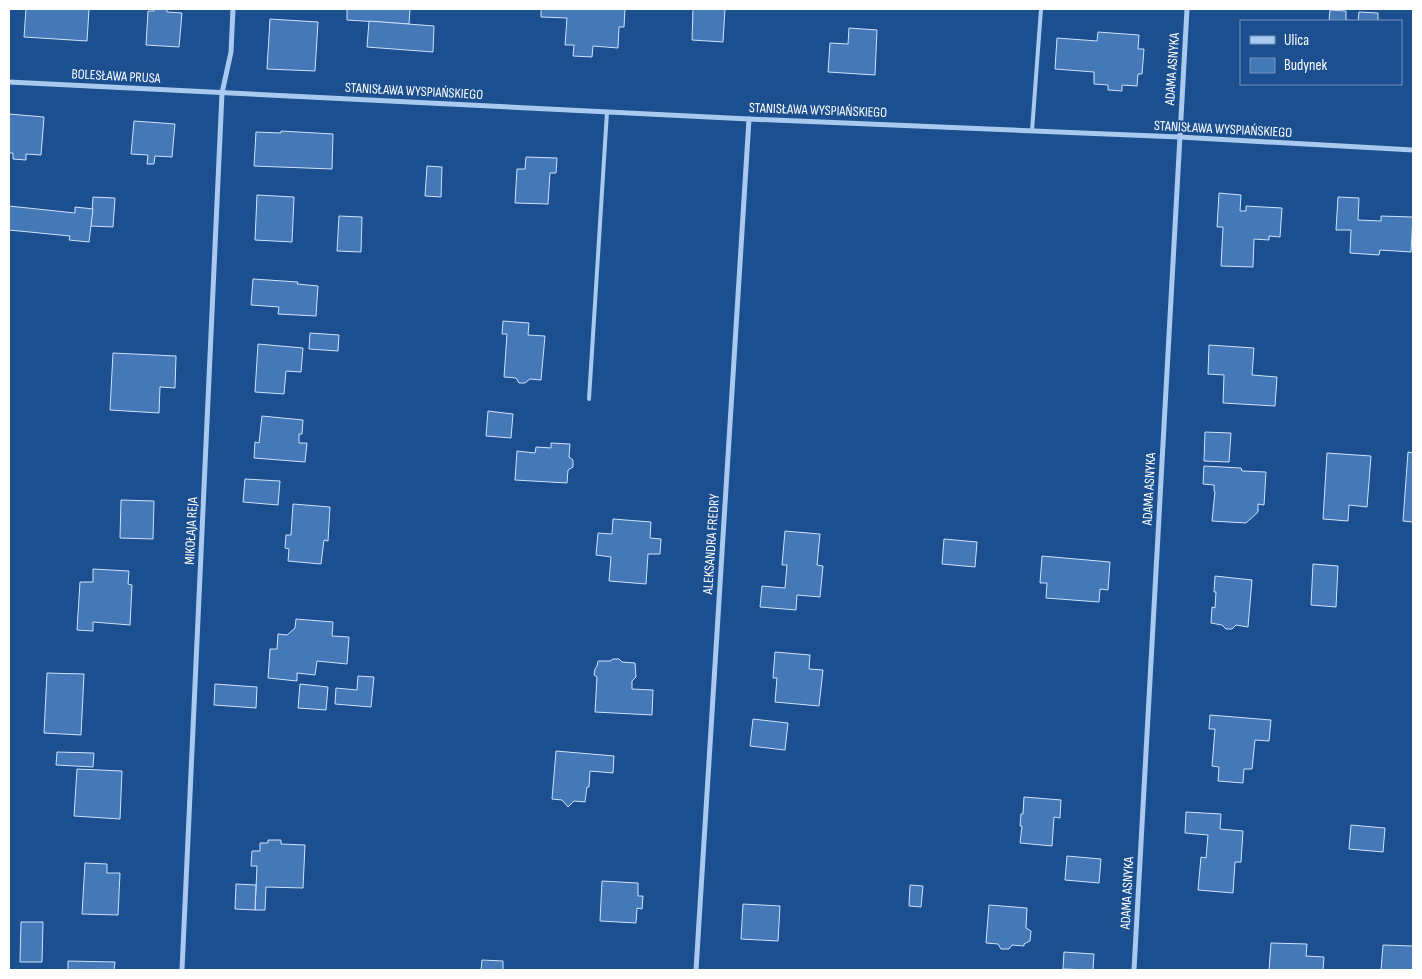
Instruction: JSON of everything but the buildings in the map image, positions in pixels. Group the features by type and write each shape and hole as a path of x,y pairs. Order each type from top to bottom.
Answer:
{"street":[{"name":"MIKOŁAJA REJA","path":"182,970 222,93 231,52 233,9"},
{"name":"ADAMA ASNYKA","path":"1134,970 1187,9"},
{"name":"BOLESŁAWA PRUSA","path":"9,82 222,93"},
{"name":"STANISŁAWA WYSPIAŃSKIEGO","path":"222,93 749,119 1179,137 1413,150"},
{"name":"ALEKSANDRA FREDRY","path":"696,970 749,119"}],"lane":[{"path":"1032,131 1040,9"},
{"path":"589,399 606,112"}]}
